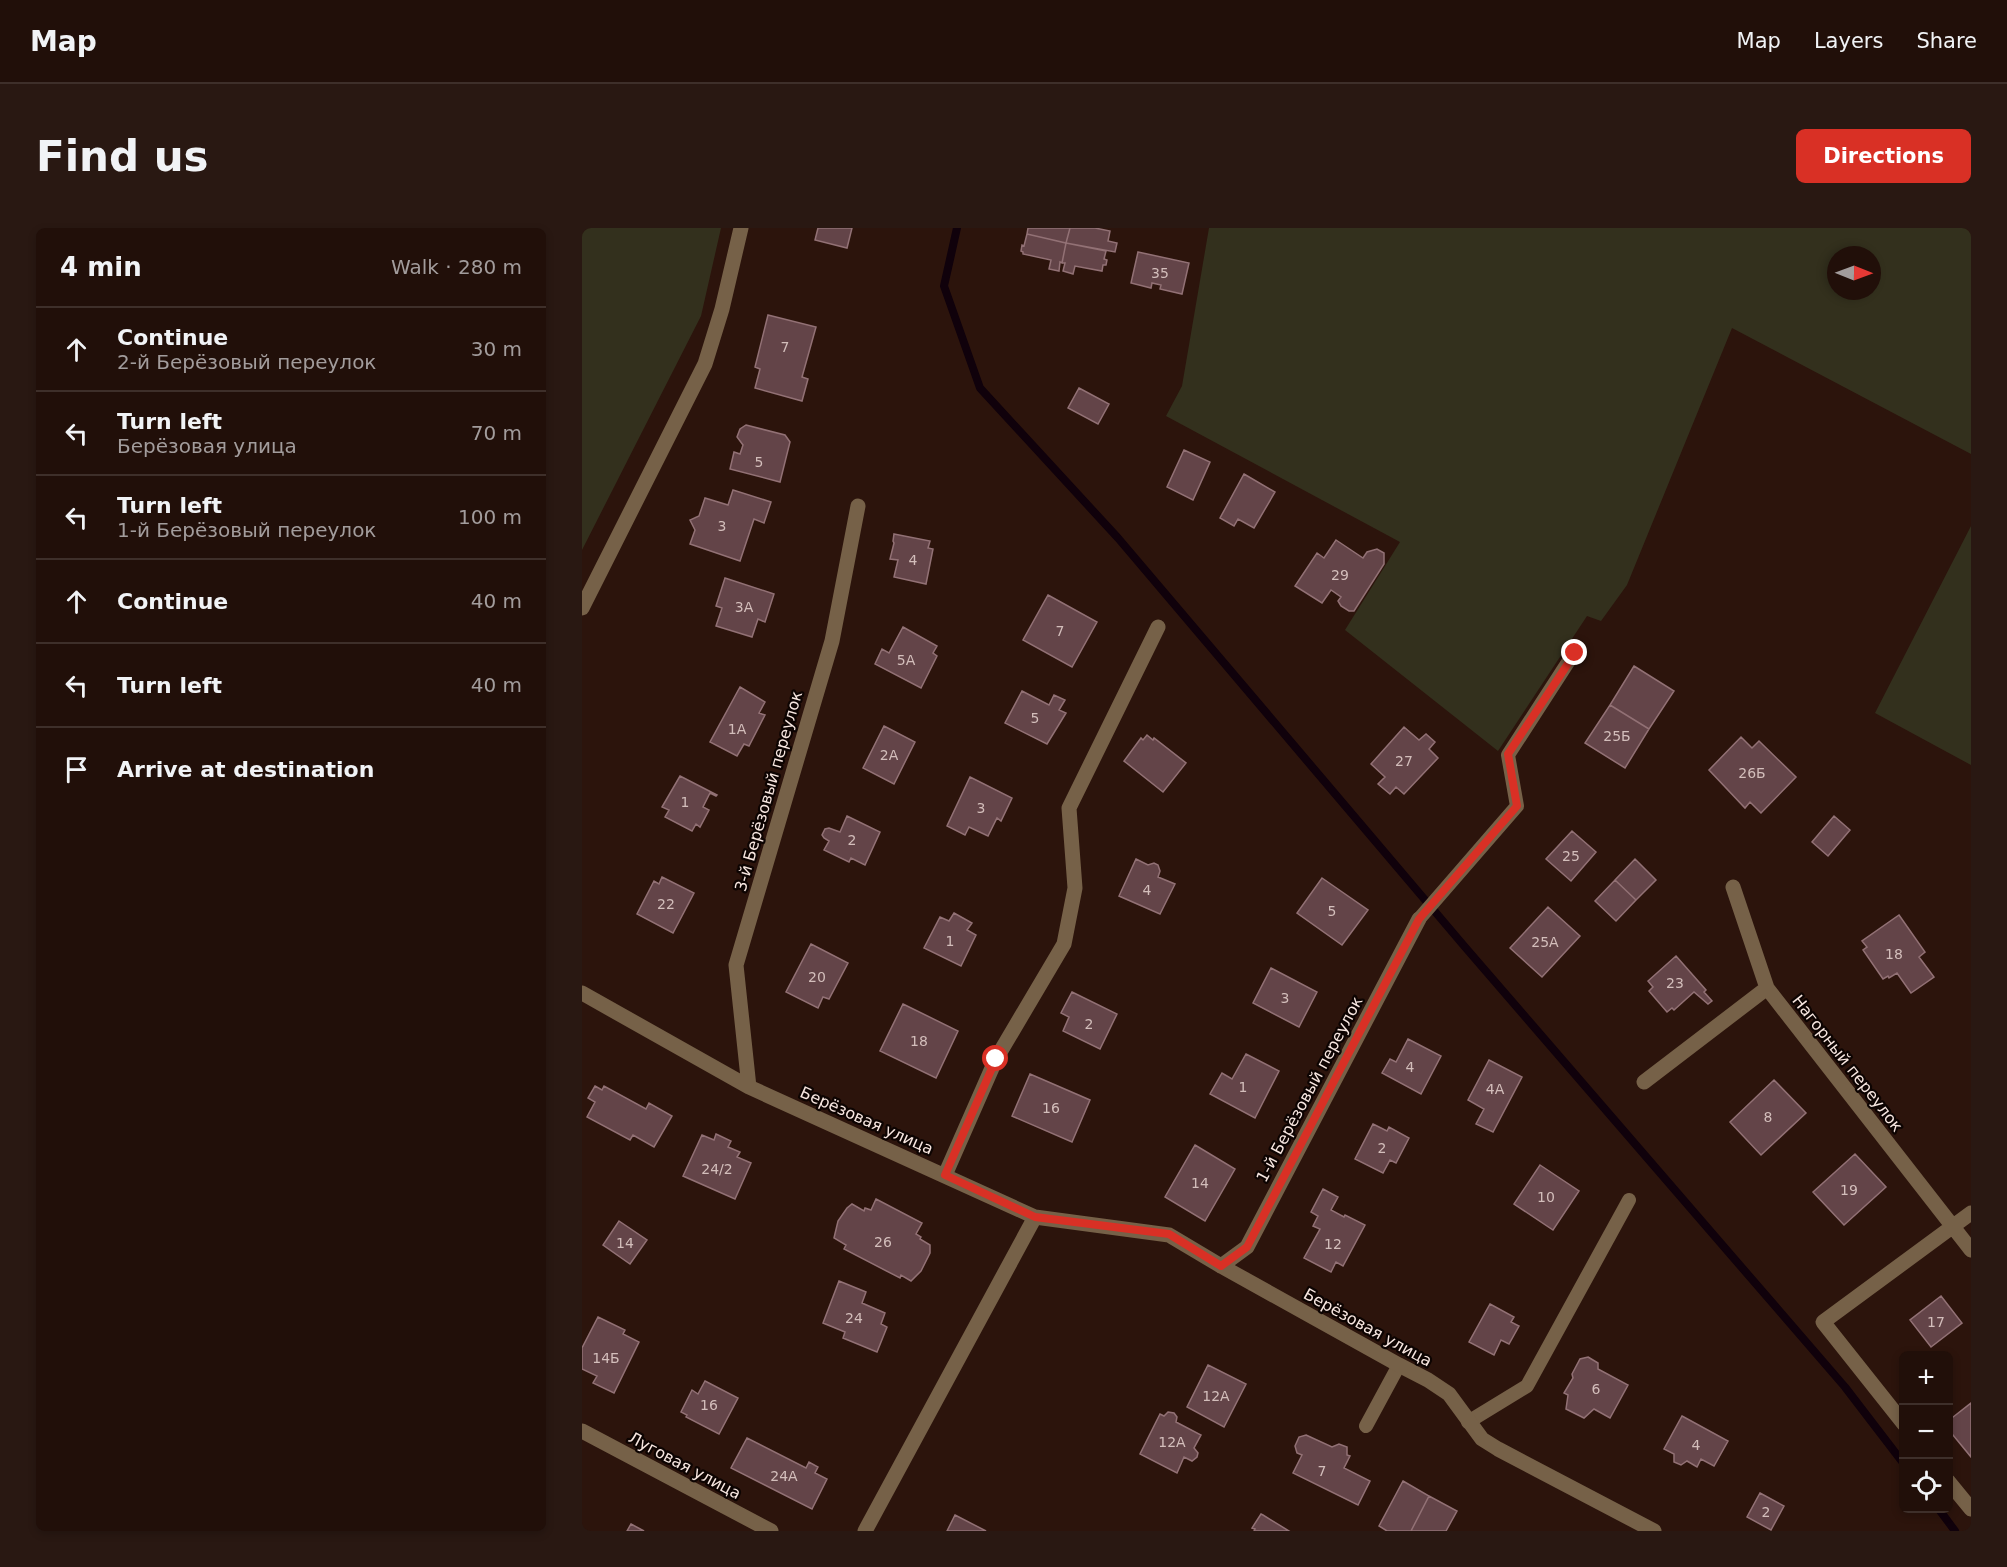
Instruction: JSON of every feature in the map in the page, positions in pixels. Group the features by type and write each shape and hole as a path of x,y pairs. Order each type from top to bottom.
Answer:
{"street":[{"path":"582,608 705,364 722,309 741,228"},
{"name":"3-й Берёзовый переулок","path":"749,1088 736,965 831,641 858,506"},
{"path":"945,1175 996,1059 1064,944 1075,888 1069,808 1158,627"},
{"name":"Нагорный переулок","path":"1733,887 1767,988 1971,1250"},
{"name":"1-й Берёзовый переулок","path":"1221,1266 1247,1247 1419,919"},
{"path":"1644,1082 1767,988"},
{"name":"Берёзовая улица","path":"582,993 749,1088 1035,1217 1169,1234 1221,1266 1428,1380 1449,1394 1482,1439 1498,1449 1654,1531"},
{"path":"1899,1418 1823,1322 1971,1213"},
{"path":"865,1531 1035,1217"},
{"name":"Луговая улица","path":"582,1431 771,1531"},
{"path":"1953,1487 1971,1509"}],"lane":[{"path":"1419,919 1517,806 1508,754 1575,653"},
{"path":"1468,1422 1527,1386 1629,1200"},
{"path":"1366,1426 1399,1365"}],"shaded area":[{"path":"582,228 721,228 701,316 582,550"},
{"path":"1209,228 1971,228 1971,454 1732,328 1627,585 1601,621 1587,616 1498,751 1345,630 1400,542 1166,416 1182,386"},
{"path":"1971,526 1971,765 1875,713"}],"building":[{"path":"818,228 852,228 847,248 815,240"},
{"path":"1028,228 1070,228 1066,243 1027,234"},
{"path":"1070,228 1095,228 1110,231 1108,241 1117,243 1115,252 1066,243"},
{"path":"1027,234 1066,243 1059,271 1049,269 1051,260 1023,254 1022,245 1024,246"},
{"path":"1066,243 1106,251 1104,259 1107,260 1106,265 1103,265 1102,271 1075,266 1073,274 1063,271 1065,263 1062,263"},
{"path":"1138,252 1189,263 1182,294 1160,289 1161,285 1152,283 1151,288 1131,283"},
{"path":"768,315 816,327 802,377 808,379 802,401 755,388 760,369 755,367"},
{"path":"1079,388 1109,404 1098,424 1068,408"},
{"path":"746,425 785,435 790,442 780,482 730,469 734,452 740,454 743,445 737,437 740,429"},
{"path":"1184,450 1210,462 1193,500 1167,487"},
{"path":"1244,474 1275,492 1254,528 1238,519 1234,526 1220,518"},
{"path":"733,490 771,502 764,523 754,519 740,561 690,544 695,530 690,520 699,516 705,498 728,505"},
{"path":"894,534 930,541 928,548 933,549 926,584 894,577 898,560 890,559"},
{"path":"1336,540 1363,558 1367,552 1377,549 1384,553 1384,564 1354,611 1341,606 1338,601 1341,597 1331,590 1322,603 1295,586 1317,553 1324,558"},
{"path":"725,578 774,594 765,622 758,619 752,637 716,626 722,608 716,606"},
{"path":"1048,595 1097,622 1072,667 1023,640"},
{"path":"903,627 937,646 933,653 937,656 921,688 875,664 882,649 889,653"},
{"path":"1634,666 1674,691 1649,729 1610,705"},
{"path":"740,687 765,702 759,713 765,715 749,746 744,744 737,756 710,742"},
{"path":"1022,691 1049,705 1054,695 1065,700 1059,710 1066,713 1047,744 1005,723"},
{"path":"1610,705 1649,729 1625,768 1585,743"},
{"path":"884,726 915,742 894,784 863,768"},
{"path":"1404,727 1419,740 1426,734 1435,742 1429,749 1438,758 1404,794 1396,787 1390,794 1378,784 1385,777 1371,764"},
{"path":"1147,735 1186,763 1163,792 1124,761 1141,738 1143,740"},
{"path":"1741,737 1752,748 1759,741 1796,777 1761,813 1750,802 1745,808 1709,770"},
{"path":"680,776 717,795 710,793 703,807 709,810 700,827 696,824 692,831 665,817 669,810 662,807"},
{"path":"970,777 1012,798 1001,821 997,818 988,836 969,827 965,835 947,826"},
{"path":"847,816 880,832 865,865 851,858 849,862 824,850 829,841 822,835 825,829 840,832"},
{"path":"1834,816 1850,830 1828,856 1812,842"},
{"path":"1572,831 1596,852 1571,881 1546,859"},
{"path":"1136,859 1148,865 1154,863 1158,865 1160,871 1158,877 1175,884 1160,914 1119,896"},
{"path":"1635,859 1656,880 1636,900 1615,880"},
{"path":"662,877 694,893 673,933 637,914 654,881 659,884"},
{"path":"1322,878 1368,910 1342,945 1297,913"},
{"path":"1615,880 1636,900 1616,921 1595,901"},
{"path":"1548,907 1580,936 1542,977 1510,948"},
{"path":"954,913 972,923 967,930 976,935 961,966 924,948 940,917 949,921"},
{"path":"1899,915 1925,952 1919,957 1934,977 1911,993 1897,973 1883,979 1863,950 1867,947 1862,941"},
{"path":"811,944 848,963 829,999 823,997 818,1008 786,992"},
{"path":"1676,956 1706,990 1704,992 1712,1001 1708,1004 1694,992 1674,1010 1672,1008 1667,1012 1649,991 1653,987 1648,981"},
{"path":"1271,968 1317,992 1299,1027 1253,1003"},
{"path":"1072,992 1117,1014 1100,1049 1063,1031 1069,1017 1061,1013"},
{"path":"903,1004 958,1031 936,1078 880,1051"},
{"path":"1408,1039 1441,1056 1421,1094 1382,1073 1390,1059 1396,1062"},
{"path":"1246,1054 1279,1071 1255,1118 1210,1094 1222,1073 1232,1079"},
{"path":"1489,1060 1522,1077 1493,1132 1476,1124 1484,1109 1468,1100"},
{"path":"1030,1074 1090,1100 1072,1142 1012,1116"},
{"path":"1774,1080 1806,1113 1761,1155 1730,1122"},
{"path":"595,1086 602,1090 604,1086 646,1109 649,1103 672,1116 654,1147 633,1135 630,1140 587,1117 595,1102 588,1098"},
{"path":"1373,1124 1387,1131 1389,1127 1409,1138 1396,1163 1390,1160 1383,1173 1355,1159"},
{"path":"716,1134 731,1141 728,1147 740,1152 737,1157 751,1163 735,1199 683,1176 702,1135 714,1140"},
{"path":"1195,1145 1235,1169 1205,1221 1165,1197"},
{"path":"1855,1154 1886,1187 1844,1225 1813,1192"},
{"path":"1540,1165 1579,1191 1553,1230 1514,1204"},
{"path":"1323,1189 1338,1197 1331,1210 1365,1225 1343,1266 1336,1262 1331,1272 1304,1258 1320,1229 1313,1226 1318,1216 1311,1212"},
{"path":"876,1199 922,1223 916,1234 930,1245 930,1253 921,1271 911,1281 901,1275 900,1278 844,1249 846,1245 834,1238 838,1221 847,1208 852,1204 864,1211 865,1208 871,1210"},
{"path":"619,1221 647,1240 630,1264 603,1245"},
{"path":"839,1281 866,1292 862,1303 885,1313 881,1324 887,1327 877,1352 843,1338 845,1332 823,1323"},
{"path":"1941,1296 1962,1323 1931,1347 1910,1320"},
{"path":"1490,1304 1514,1317 1511,1322 1519,1326 1509,1344 1501,1340 1494,1355 1469,1342"},
{"path":"598,1317 625,1330 623,1334 639,1342 614,1393 593,1383 597,1376 582,1369 582,1348"},
{"path":"1588,1357 1598,1363 1598,1369 1628,1385 1610,1418 1594,1409 1584,1418 1566,1409 1568,1395 1564,1393 1573,1378 1572,1374 1580,1359"},
{"path":"1208,1365 1246,1384 1224,1427 1187,1407"},
{"path":"705,1381 738,1398 719,1434 686,1417 687,1415 681,1412 692,1390 698,1394"},
{"path":"1971,1403 1971,1457 1953,1435 1953,1417"},
{"path":"1168,1412 1174,1413 1177,1417 1176,1422 1201,1435 1194,1448 1198,1453 1197,1457 1192,1461 1184,1457 1177,1473 1140,1454 1160,1414 1164,1416"},
{"path":"1682,1416 1728,1441 1714,1466 1701,1459 1697,1467 1687,1461 1681,1465 1674,1462 1674,1454 1664,1449"},
{"path":"1306,1435 1332,1447 1339,1444 1347,1447 1347,1455 1350,1456 1344,1468 1370,1481 1358,1505 1293,1473 1302,1455 1297,1453 1295,1446 1299,1437"},
{"path":"747,1438 806,1468 809,1462 818,1467 815,1473 827,1479 812,1509 731,1468"},
{"path":"1403,1481 1429,1496 1411,1531 1387,1531 1379,1526"},
{"path":"1760,1493 1784,1506 1771,1530 1747,1517"},
{"path":"1429,1496 1457,1511 1446,1531 1411,1531"},
{"path":"1261,1514 1289,1531 1254,1531 1255,1529 1252,1528"},
{"path":"955,1515 986,1531 947,1531"},
{"path":"631,1524 644,1531 627,1531"}],"waterway":[{"path":"957,228 944,286 980,388 1118,538 1465,947 1845,1387 1900,1459"},
{"path":"1942,1513 1955,1531"}],"route":[{"path":"996,1059 945,1175 1035,1217 1169,1234 1221,1266 1247,1247 1419,919 1517,806 1508,754 1575,653"}]}
